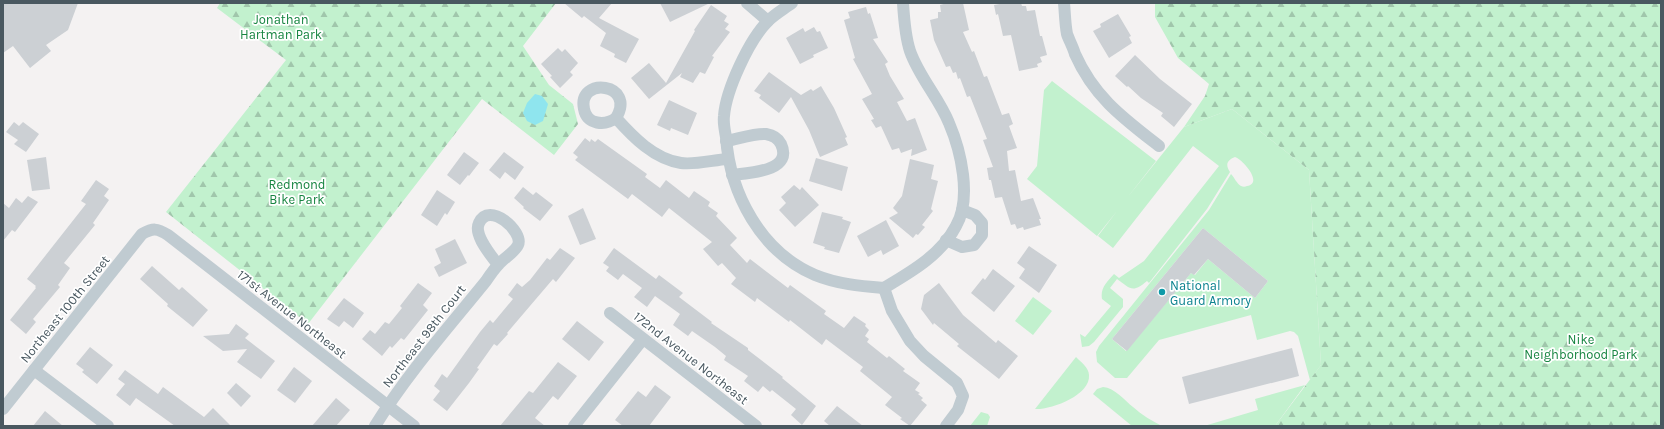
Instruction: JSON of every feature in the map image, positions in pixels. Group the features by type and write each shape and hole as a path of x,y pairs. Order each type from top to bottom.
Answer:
{"street":[{"path":"748,3 768,21"},
{"path":"792,3 768,21 746,52 731,85 724,116 728,159 732,175 744,207 752,220 761,232 784,255 814,274 832,281 884,288 924,264 946,240 957,225 962,210 964,184 960,153 949,122 910,51 905,26 903,3"},
{"path":"1064,3 1068,35 1080,64 1092,86 1117,112 1159,146"},
{"path":"616,118 647,148 665,159 682,163 728,159"},
{"path":"726,141 763,134 773,136 777,139 782,148 779,162 772,168 732,175"},
{"path":"946,240 962,247 974,244 982,235 982,223 975,215 962,210"},
{"name":"Northeast 100th Street","path":"3,409 142,234 151,229"},
{"name":"171st Avenue Northeast","path":"151,229 158,230 168,235 414,426"},
{"name":"Northeast 98th Court","path":"375,426 387,406 498,265"},
{"path":"884,288 892,311 910,340 924,356 957,383 963,396 958,410 946,426"},
{"name":"172nd Avenue Northeast","path":"610,313 756,426"},
{"path":"574,426 643,339"},
{"path":"34,370 108,426"}],"green space":[{"path":"220,3 556,3 523,46 549,85 573,104 578,124 554,155 482,99 308,324 166,212 286,60 217,8"},
{"name":"Nike Neighborhood Park","path":"1155,3 1661,3 1661,426 1275,426 1321,365 1309,170 1232,109 1184,127 1205,96 1209,84 1178,58 1155,17"},
{"path":"1052,81 1156,161 1127,198 1184,127 1232,109 1309,170 1321,365 1310,380 1298,336 1294,332 1290,331 1257,340 1251,315 1159,340 1127,378 1115,378 1097,362 1096,352 1099,346 1209,210 1231,174 1238,184 1243,187 1252,184 1253,176 1250,171 1235,157 1229,161 1227,165 1230,172 1207,209 1149,283 1147,281 1138,287 1131,288 1117,279 1110,288 1123,299 1123,307 1094,342 1089,346 1082,347 1080,334 1085,337 1111,306 1102,299 1103,288 1114,274 1119,278 1144,261 1219,166 1193,146 1113,248 1098,236 1117,211 1097,236 1027,179 1037,166 1044,90","holes":["1203,228 1268,281 1255,298 1208,259 1195,275 1191,273 1126,351 1112,339"]},
{"path":"1033,297 1052,311 1033,335 1015,321"},
{"path":"1076,357 1089,372 1088,382 1084,389 1069,400 1060,404 1042,409 1035,409"},
{"path":"1305,385 1275,426 1204,426 1258,410 1255,399"},
{"path":"1103,387 1115,392 1140,413 1162,426 1132,426 1093,394 1097,389"},
{"path":"981,412 988,414 990,417 987,426 970,426"}],"water":[{"path":"535,94 542,96 548,104 543,121 535,125 527,121 523,113 527,103"}],"building":[{"path":"3,3 78,3 68,30 46,45 51,51 30,68 13,46 3,53"},
{"path":"564,3 612,3 599,18 639,39 626,63 614,57 615,54 600,46 606,33 584,16 582,18"},
{"path":"660,3 710,3 670,22"},
{"path":"947,3 963,3 969,30 963,32 972,52 974,51 984,77 987,76 1002,115 1009,113 1013,124 1009,126 1017,148 1007,151 1009,171 1015,170 1021,201 1033,198 1041,219 1039,219 1041,225 1024,230 1023,227 1017,229 1015,224 1011,225 1002,197 995,198 987,168 993,167 983,140 987,139 970,96 967,97 960,78 958,79 956,72 953,73 950,66 946,67 934,40 930,20 938,18 938,12 941,12 940,5"},
{"path":"1021,3 1022,6 1026,6 1027,11 1035,10 1040,36 1042,36 1047,55 1040,57 1042,62 1037,64 1038,67 1019,71 1011,35 1003,36 998,14 996,15 994,5"},
{"path":"711,5 727,16 724,21 729,24 725,29 730,32 712,56 714,57 705,74 700,72 693,83 680,77 682,73 649,99 631,78 649,63 666,83 695,31 694,30"},
{"path":"866,7 868,14 870,13 878,38 873,39 888,62 885,64 890,76 904,99 897,102 907,121 915,118 927,150 911,156 912,149 901,153 899,148 892,150 881,126 876,128 871,120 874,119 862,99 872,94 853,59 855,58 844,20 850,18 848,12"},
{"path":"1118,14 1131,36 1129,37 1132,43 1109,58 1093,31 1101,27 1100,24"},
{"path":"814,27 817,32 820,31 828,48 813,55 814,57 800,64 786,38 803,28 805,32"},
{"path":"558,48 562,52 565,49 578,63 570,72 573,75 560,88 541,64"},
{"path":"1135,55 1160,79 1192,104 1174,127 1161,116 1163,113 1141,98 1115,76"},
{"path":"769,72 801,95 811,89 813,91 821,86 834,108 847,137 845,138 848,145 820,157 809,130 791,97 779,113 759,98 761,95 754,91"},
{"path":"669,100 697,113 688,135 671,128 670,131 657,125"},
{"path":"14,122 19,126 23,122 39,134 26,152 14,144 18,140 6,132"},
{"path":"585,138 590,142 591,139 595,142 598,139 647,174 645,177 660,188 666,180 689,198 694,191 710,202 708,206 718,213 716,216 737,238 730,245 747,263 750,259 788,288 790,285 826,311 824,314 844,328 854,316 866,324 865,326 869,330 865,336 869,339 867,342 887,358 889,356 905,369 903,371 920,383 915,390 920,393 918,394 923,398 921,400 927,405 910,426 885,405 892,397 860,371 863,367 826,339 822,345 790,320 789,322 757,298 755,302 731,284 736,278 722,263 718,266 703,249 712,242 669,208 662,217 632,194 628,199 575,160 578,157 573,153"},
{"path":"464,152 479,163 460,185 447,175"},
{"path":"504,152 524,167 515,180 505,172 500,179 489,170"},
{"path":"46,157 50,189 32,191 27,160"},
{"path":"816,158 848,167 842,191 809,181"},
{"path":"910,159 934,165 931,179 938,181 931,209 933,211 922,225 925,227 913,238 889,218 898,213 893,208 902,196"},
{"path":"96,180 109,189 104,196 109,200 93,223 95,225 64,263 70,268 58,285 60,287 33,319 36,322 26,334 10,320 36,288 36,286 27,279 86,204 81,201"},
{"path":"794,185 800,190 802,187 819,205 795,227 779,210 786,203 781,197"},
{"path":"523,187 533,195 536,192 553,205 540,221 523,208 524,207 514,198"},
{"path":"437,190 455,202 447,215 445,213 437,226 421,215"},
{"path":"28,196 38,202 15,232 12,230 3,241 3,203 9,208 16,198 22,203"},
{"path":"583,208 596,239 580,245 568,216"},
{"path":"822,212 843,217 842,219 851,222 839,253 824,249 825,247 813,243"},
{"path":"886,220 899,246 883,255 881,250 868,257 857,236"},
{"name":"National Guard Armory","path":"1203,228 1268,281 1255,298 1208,259 1194,275 1191,273 1127,351 1112,339"},
{"path":"455,239 467,263 439,277 434,267 441,263 435,249"},
{"path":"1029,246 1057,265 1039,293 1019,278 1025,269 1017,263"},
{"path":"560,248 575,258 556,282 553,279 497,346 494,344 477,368 479,369 447,411 433,400 440,391 434,386 442,374 447,378 490,320 493,323 513,299 508,295 517,283 522,287 530,280 547,258 550,260"},
{"path":"614,248 656,279 659,275 683,293 679,297 712,322 711,323 748,348 748,350 783,377 782,378 816,406 802,425 791,415 796,409 772,390 770,392 763,386 758,392 744,381 748,376 724,360 726,356 715,347 692,331 688,336 673,325 680,314 655,296 647,307 634,297 642,288 623,274 618,280 606,271 609,267 603,263"},
{"path":"152,266 179,290 182,287 208,310 193,327 167,306 168,304 140,279"},
{"path":"993,269 1015,286 994,312 971,293 983,278 985,280"},
{"path":"418,283 432,293 423,305 428,310 404,340 401,338 392,348 390,346 382,356 362,339 370,330 375,334 385,322 389,324 402,308 400,306"},
{"path":"939,283 963,315 996,343 998,340 1018,356 999,379 957,346 959,344 934,323 933,325 921,309 924,295"},
{"path":"344,298 364,313 353,328 344,321 339,327 327,319"},
{"path":"577,321 604,342 589,361 562,339"},
{"path":"236,324 249,334 245,338 275,361 261,379 237,362 247,349 223,351 203,336 229,334"},
{"path":"90,347 113,365 97,384 82,372 84,370 76,364"},
{"path":"1292,348 1299,376 1189,404 1182,377"},
{"path":"558,362 577,376 558,400 553,396 535,418 545,426 500,426 529,391 533,393"},
{"path":"294,367 312,381 295,403 277,390"},
{"path":"125,370 158,394 163,387 204,417 213,408 231,426 175,426 136,398 130,406 116,395 125,384 118,379"},
{"path":"236,383 251,396 241,407 227,393"},
{"path":"655,385 671,397 649,426 623,426 615,420 638,391 646,397"},
{"path":"336,398 350,410 336,426 312,426"},
{"path":"837,406 863,426 830,426 824,421"},
{"path":"45,411 63,426 33,426"}],"place":[{"name":"National Guard Armory","path":"1162,292"}],"park label":[{"name":"Jonathan Hartman Park","path":"281,26"},
{"name":"Redmond Bike Park","path":"297,192"}]}
